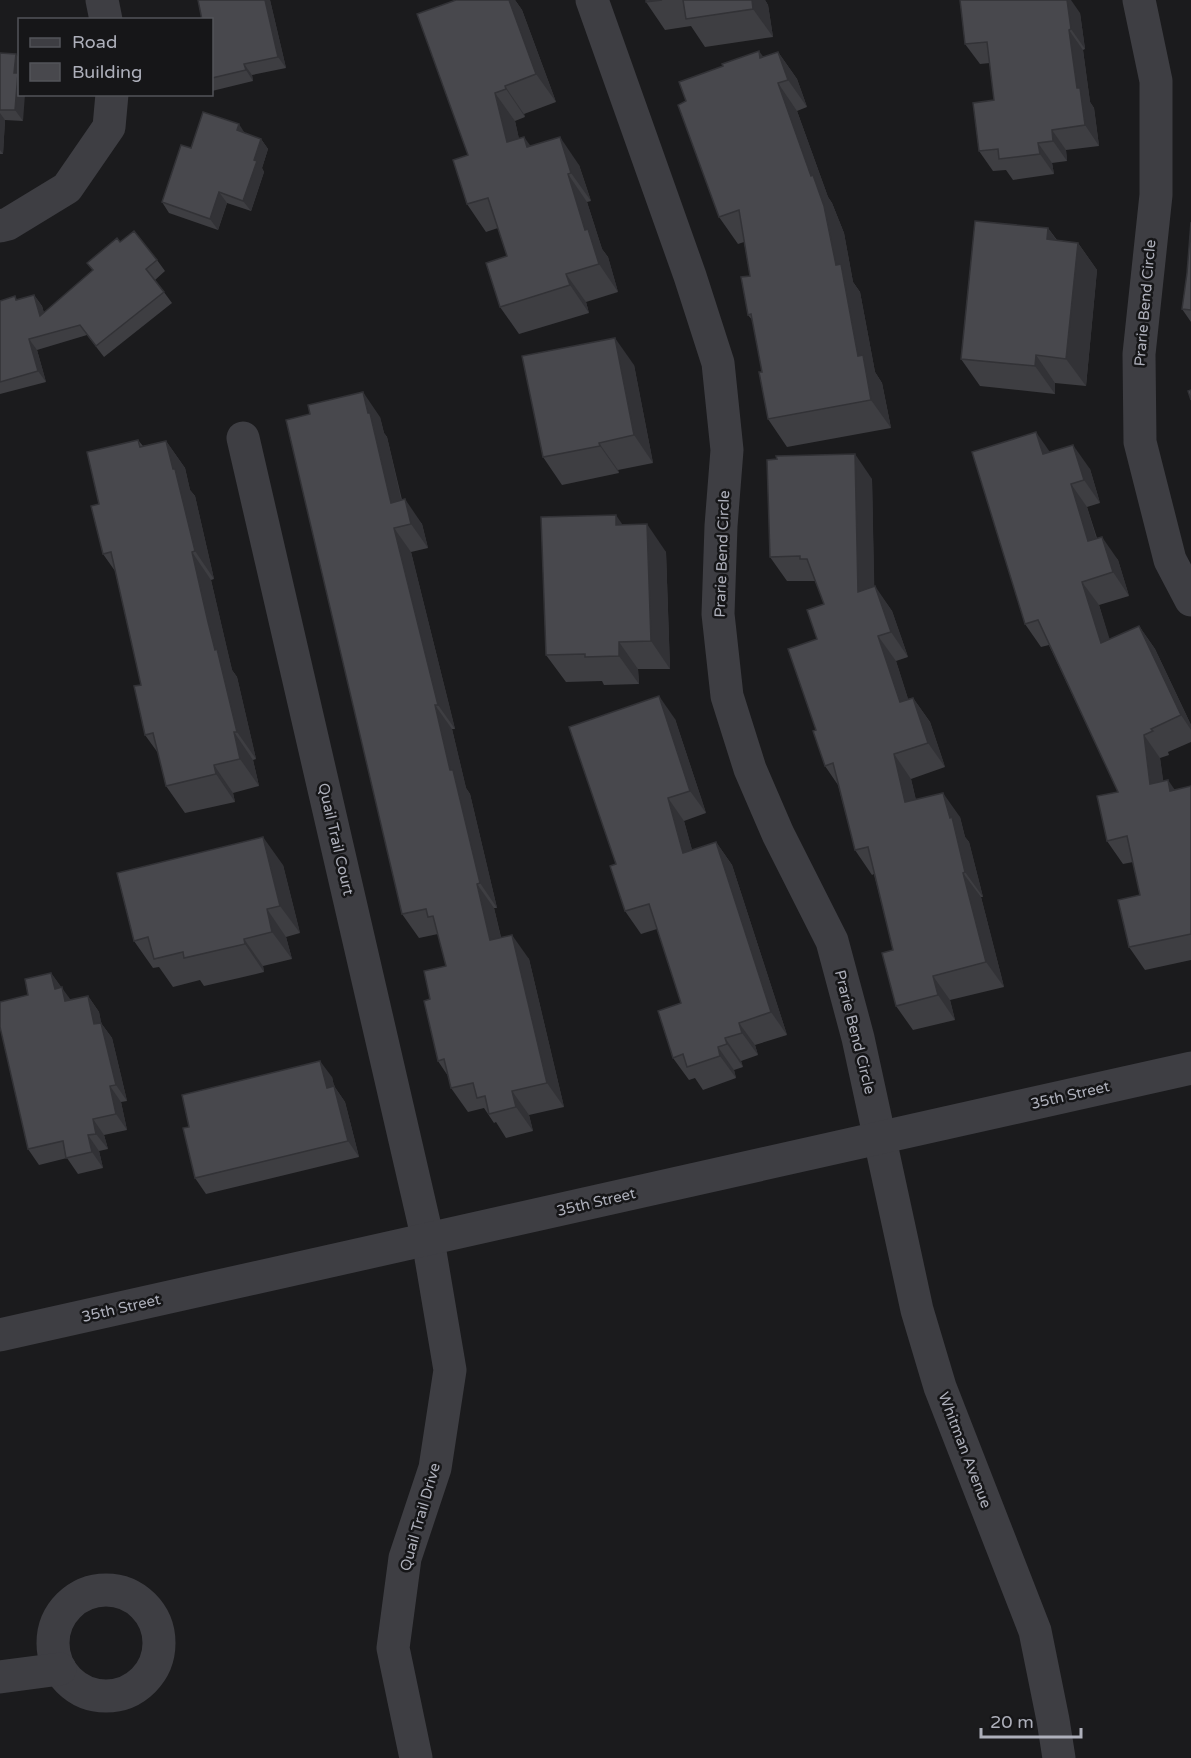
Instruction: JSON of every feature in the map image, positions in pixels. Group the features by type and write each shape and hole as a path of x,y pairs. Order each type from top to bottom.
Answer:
{"street":[{"path":"102,0 106,18"},
{"name":"Prarie Bend Circle","path":"592,0 690,276 718,363 727,450 721,526 718,614 727,696 750,769 778,834 832,942 858,1038 880,1138"},
{"name":"Prarie Bend Circle","path":"1139,0 1156,81 1156,195 1139,354 1140,442 1170,560 1191,600"},
{"path":"0,226 8,224 67,188 109,127 112,96"},
{"name":"Quail Trail Court","path":"243,438 428,1240"},
{"name":"35th Street","path":"0,1335 1191,1068"},
{"name":"Whitman Avenue","path":"880,1138 917,1310 940,1388 1035,1631 1059,1758"},
{"name":"Quail Trail Drive","path":"416,1758 393,1648 405,1558 435,1468 450,1370 428,1240"},
{"path":"0,1677 60,1669"}],"building":[{"path":"198,0 265,0 278,57 244,64 246,70 213,78 213,18 202,18"},
{"path":"456,0 509,0 536,74 505,86 506,89 495,93 507,142 524,137 527,147 560,137 571,173 568,174 585,230 588,229 599,264 566,274 570,285 500,307 486,263 507,256 488,198 467,204 453,160 468,155 417,14"},
{"path":"683,0 752,0 753,9 686,19"},
{"path":"960,0 1067,0 1077,88 1080,88 1085,125 1052,130 1053,141 1038,143 1040,154 999,159 998,149 979,151 973,103 994,100 987,42 965,44"},
{"path":"759,51 760,58 778,52 788,80 778,83 824,206 836,265 841,264 858,356 863,355 871,400 768,419 751,314 748,315 741,277 750,276 739,210 719,217 678,105 686,101 679,82"},
{"path":"0,53 16,54 14,73 18,73 15,110 0,110"},
{"path":"203,112 239,124 237,130 261,139 254,160 257,161 243,201 219,192 210,219 162,202 181,145 191,148"},
{"path":"975,221 1048,228 1047,239 1078,243 1066,359 1036,355 1035,366 961,359"},
{"path":"1191,222 1191,310 1182,309"},
{"path":"134,231 157,260 146,269 164,292 96,346 80,325 29,339 38,371 0,382 0,301 15,296 16,300 34,295 40,316 93,270 87,263 117,238 120,242"},
{"path":"615,338 634,435 599,443 600,446 543,457 522,356"},
{"path":"363,392 391,503 405,499 411,524 394,528 438,705 435,705 450,770 453,770 480,883 477,884 490,940 512,935 547,1083 512,1091 516,1107 489,1114 485,1096 477,1098 473,1083 451,1088 444,1059 438,1061 424,1001 430,999 424,971 446,966 433,916 428,917 426,909 402,914 286,420 310,414 308,405"},
{"path":"1036,432 1043,454 1073,445 1084,480 1071,484 1088,541 1102,537 1113,572 1082,582 1101,643 1139,626 1181,715 1151,729 1153,731 1144,735 1150,784 1168,780 1170,791 1191,786 1191,934 1129,947 1118,900 1140,895 1127,836 1107,841 1097,796 1118,792 1038,620 1025,624 972,452"},
{"path":"138,440 140,447 166,441 173,469 175,469 195,551 192,552 208,622 215,650 217,649 237,732 234,732 240,759 214,765 216,774 166,786 153,733 145,735 134,686 141,685 111,552 103,554 91,506 99,504 87,452"},
{"path":"855,454 858,592 875,586 891,632 878,636 900,702 913,698 928,743 894,754 905,802 943,793 950,818 952,817 965,872 963,873 986,962 933,976 938,995 896,1006 882,953 893,950 868,847 855,850 833,763 825,766 813,731 816,730 788,649 817,639 807,610 824,604 807,559 800,559 800,556 770,557 767,460 777,459 776,456"},
{"path":"616,515 616,525 647,524 651,641 619,642 619,656 546,655 541,517"},
{"path":"659,696 690,791 668,798 683,853 716,842 771,1012 739,1023 742,1033 725,1038 727,1044 718,1047 720,1056 687,1067 683,1054 673,1058 658,1011 681,1003 649,904 625,911 610,866 616,864 569,727"},
{"path":"263,837 280,906 267,909 272,932 244,939 245,944 184,958 183,952 154,959 148,937 134,941 117,873"},
{"path":"51,973 55,989 62,987 65,1001 88,996 94,1024 101,1023 116,1085 110,1086 116,1114 93,1119 96,1134 88,1135 92,1152 66,1158 63,1141 28,1149 0,1027 0,1002 28,995 25,979"},
{"path":"320,1061 327,1088 334,1086 348,1141 195,1178 183,1128 189,1127 182,1095"}]}
